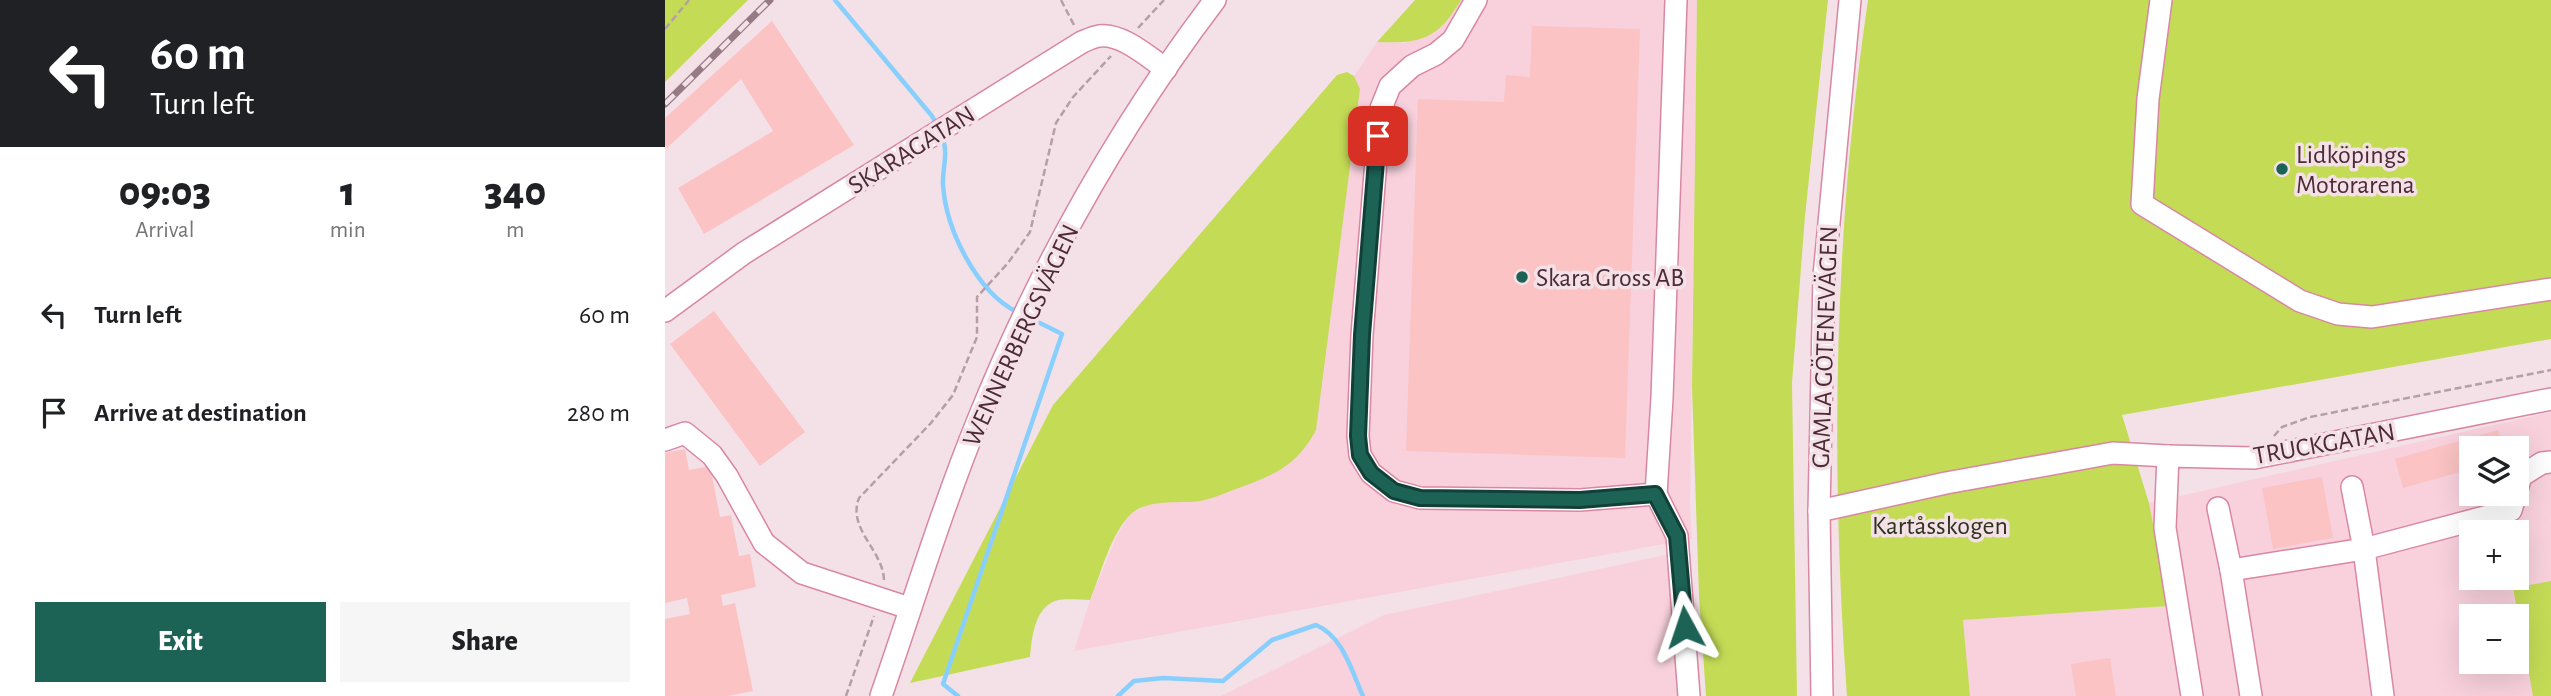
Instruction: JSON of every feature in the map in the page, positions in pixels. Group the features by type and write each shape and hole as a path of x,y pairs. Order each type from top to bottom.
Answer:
{"street":[{"name":"WENNERBERGSVÄGEN","path":"881,696 950,491 1016,333 1120,138 1215,0"},
{"path":"1476,0 1453,40 1436,54 1412,66 1390,86 1380,111 1362,335 1358,436 1360,455 1371,473 1394,491 1420,498 1580,500 1655,494"},
{"path":"1676,0 1662,398 1655,494 1677,536 1689,696"},
{"name":"GAMLA GÖTENEVÄGEN","path":"1822,696 1819,511 1824,276 1850,0"},
{"path":"2161,0 2148,99 2142,204 2300,301 2338,314 2372,317 2551,289"},
{"path":"1082,41 1099,36 1124,42 1166,69"},
{"name":"SKARAGATAN","path":"665,311 744,253 1082,41"},
{"name":"TRUCKGATAN","path":"1819,511 1946,483 2113,453 2254,458 2268,456 2551,399"},
{"path":"665,440 684,433 712,455 727,476 764,544 802,573 909,608"},
{"path":"2168,456 2165,528 2192,696"},
{"path":"2529,471 2551,461"},
{"path":"2352,487 2364,548 2383,696"},
{"path":"2231,570 2364,548 2511,510 2512,506"},
{"path":"2218,508 2251,696"}],"path":[{"path":"665,29 689,0"},
{"path":"1061,0 1082,41"},
{"path":"846,696 884,584 883,570 856,522 859,498 931,424 953,395 978,337 977,297 1021,247 1030,232 1056,123 1073,97 1164,0"},
{"path":"2268,456 2275,433 2282,427 2310,417 2551,370"}],"shaded area":[{"path":"1461,0 1697,0 1690,508 1692,539 1074,651 1090,600 1117,535 1129,515 1147,505 1360,90 1354,76 1377,42 1405,43 1454,12"},
{"path":"2551,412 2551,581 2529,586 2529,520 2459,520 2459,590 2513,590 2516,604 2459,604 2459,674 2529,674 2533,696 1970,696 1963,620 2168,606 2149,503"},
{"path":"1670,554 1679,696 1221,696 1384,615"}],"green space":[{"path":"665,0 748,0 665,82"},
{"path":"1415,0 1461,0 1444,23 1427,36 1405,42 1377,42"},
{"name":"Kartåsskogen","path":"1697,0 1828,0 1805,216 1792,383 1797,696 1706,696 1699,596 1692,387"},
{"name":"Lidköpings Motorarena","path":"1868,0 2551,0 2551,339 2122,415 2149,503 2169,606 1963,620 1970,696 1847,696 1838,522 1838,347 1848,173"},
{"path":"1347,72 1354,76 1360,89 1316,430 1308,443 1283,468 1250,484 1205,500 1152,504 1135,511 1121,526 1090,600 1059,600 1043,610 1035,625 1030,657 910,683 1053,405 1337,75"},
{"path":"2551,581 2551,696 2533,696 2529,674 2529,604 2516,604 2513,590 2529,590 2529,585"}],"building":[{"path":"772,21 854,145 704,234 678,188 773,131 741,79 667,148 665,118"},
{"name":"Skara Gross AB","path":"1532,26 1640,29 1625,458 1406,451 1418,99 1504,102 1506,75 1530,77"},
{"path":"714,311 805,432 760,466 670,344"},
{"path":"2498,430 2500,436 2477,436"},
{"path":"2459,441 2459,472 2403,488 2395,459"},
{"path":"685,449 689,470 710,466 720,517 731,515 739,556 750,554 756,587 721,595 723,606 735,603 753,691 727,696 665,696 665,619 690,614 687,598 665,603 665,453"},
{"path":"2322,477 2333,538 2273,549 2262,488"},
{"path":"2110,658 2116,696 2076,696 2071,664"}],"waterway":[{"path":"835,0 932,116 937,126"},
{"path":"942,137 945,149 945,203 957,240 966,258 989,290 1002,303 1017,312"},
{"path":"958,696 943,684 1062,334 1028,317"},
{"path":"1118,696 1134,681 1163,678 1223,681 1272,640 1316,625 1325,630 1340,646 1363,696"}],"railway":[{"path":"665,104 770,0"}],"place":[{"name":"Lidköpings Motorarena","path":"2282,169"},
{"name":"Skara Gross AB","path":"1522,277"}],"route":[{"path":"1378,136 1362,335 1358,436 1360,455 1371,473 1394,491 1420,498 1580,500 1655,494 1677,536 1685,627"}]}
